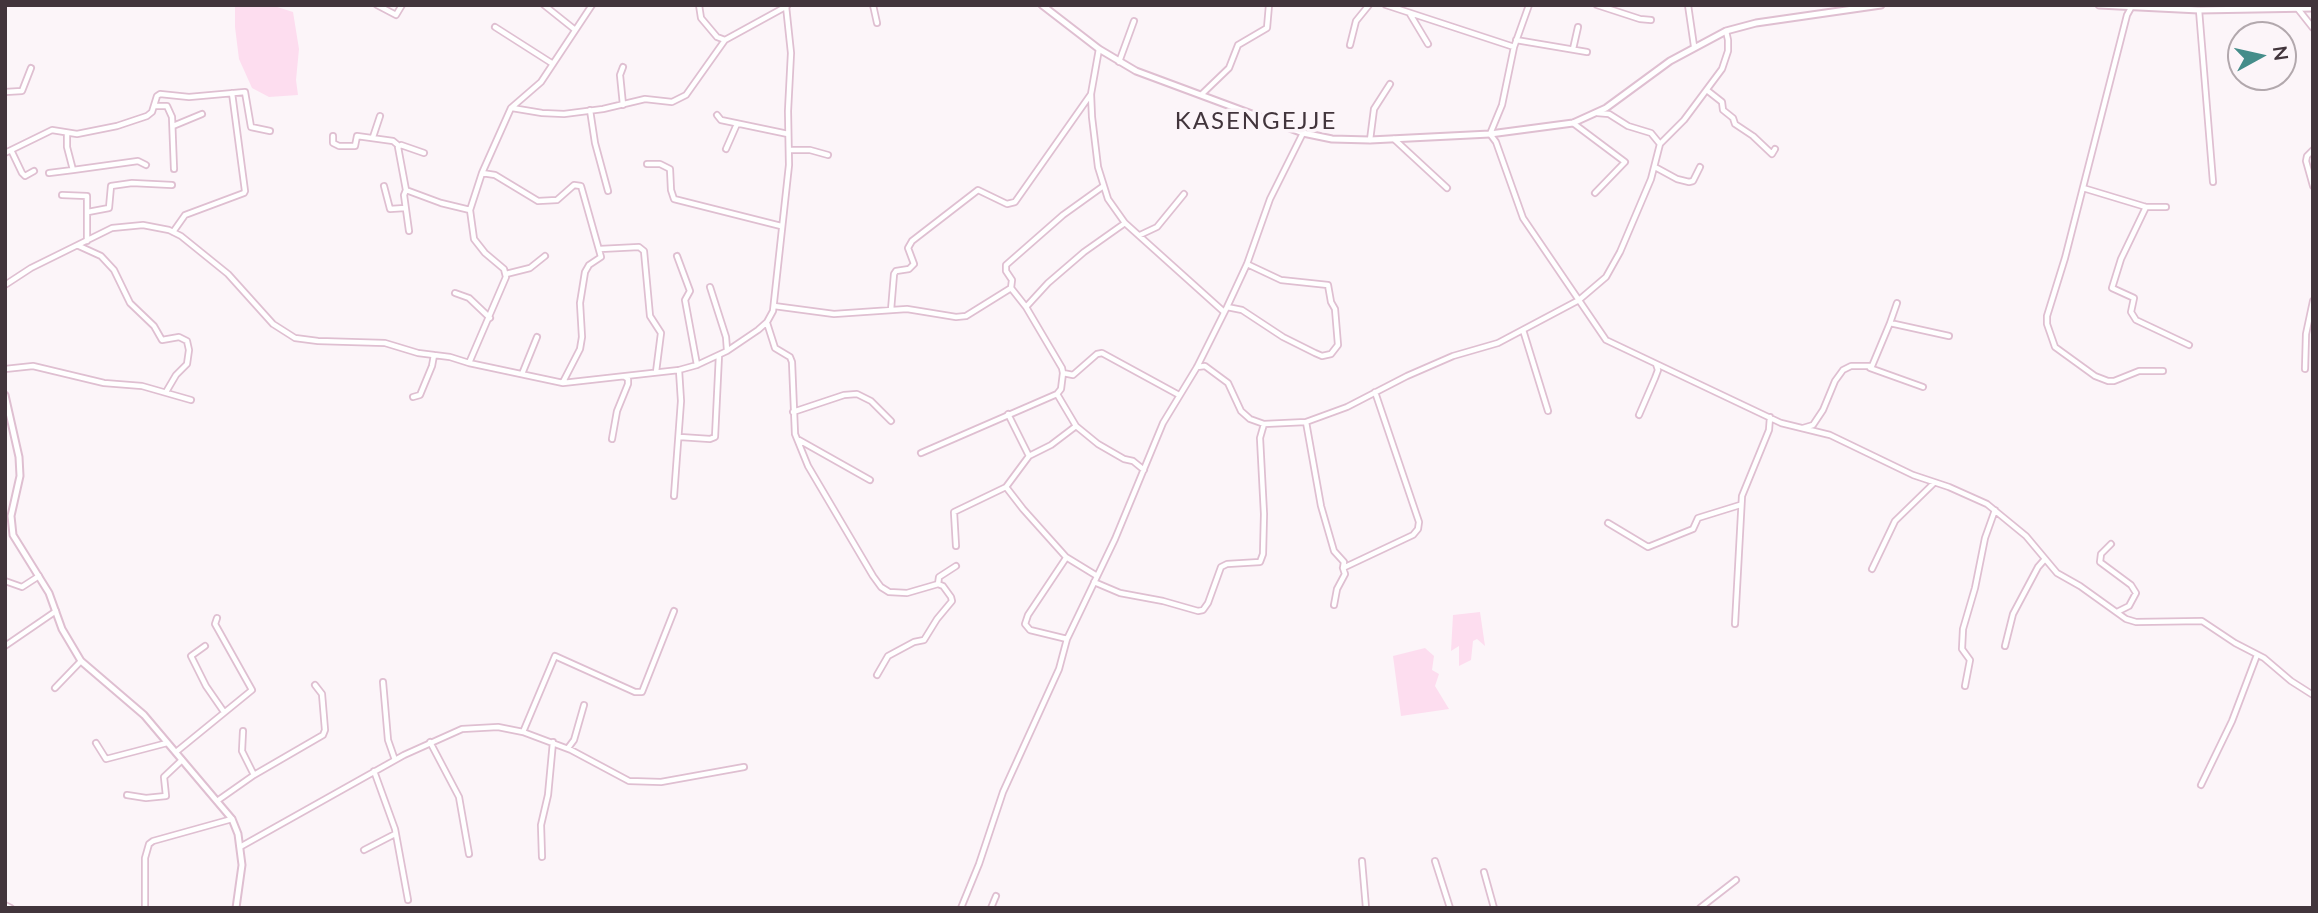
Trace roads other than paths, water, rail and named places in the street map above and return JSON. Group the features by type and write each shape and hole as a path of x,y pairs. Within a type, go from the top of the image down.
{"street":[{"path":"377,5 396,15 402,5"},
{"path":"544,5 574,29"},
{"path":"506,274 476,242 470,210 482,173 511,108 541,82 592,5"},
{"path":"699,5 701,18 716,36 725,40"},
{"path":"873,5 877,23"},
{"path":"1042,5 1099,49 1119,62 1154,78 1303,133 1332,139 1370,140 1490,134 1573,123 1597,113 1694,46 1726,31 1843,7 1881,5"},
{"path":"1350,45 1356,21 1368,5"},
{"path":"1386,5 1400,7 1410,14 1514,47"},
{"path":"1490,134 1502,105 1514,47 1529,5"},
{"path":"1597,5 1651,20"},
{"path":"1688,5 1694,46"},
{"path":"2099,5 2199,10 2313,8"},
{"path":"5,285 32,268 112,228 143,225 173,232 228,274 273,324 295,338 377,342 563,383 679,370 697,365 727,351 767,322 774,306 789,150 791,69 787,6 725,40 696,82 682,98 672,102 645,99 590,110 549,114 511,108"},
{"path":"1202,94 1230,66 1238,45 1266,27 1268,6"},
{"path":"2132,7 2127,15 2065,258 2047,316 2055,347 2095,376 2114,381 2139,371 2164,371"},
{"path":"2298,9 2313,29"},
{"path":"2199,10 2213,182"},
{"path":"1410,14 1428,44"},
{"path":"1119,62 1134,21"},
{"path":"495,27 553,64"},
{"path":"1573,49 1578,27"},
{"path":"1197,367 1205,366 1228,383 1241,411 1250,419 1264,424 1306,422 1347,407 1406,376 1453,356 1498,343 1579,300 1606,277 1620,253 1655,167 1660,144 1707,91 1727,57 1726,31"},
{"path":"1516,40 1587,52"},
{"path":"1099,49 1091,94 1094,144 1102,187 1112,208 1125,223 1226,309 1242,310 1283,337 1315,353 1322,356 1331,354 1338,345 1335,309 1328,285 1281,280 1247,264"},
{"path":"623,66 620,73 623,104"},
{"path":"5,92 21,92 31,68"},
{"path":"1370,140 1374,109 1390,84"},
{"path":"1707,91 1722,102 1723,110 1733,118 1735,124 1772,153 1775,149"},
{"path":"173,232 185,215 245,191 232,93"},
{"path":"34,171 24,176 8,151 47,132 55,130 77,134 123,125 147,116 160,94 189,97 246,93 251,127 270,131"},
{"path":"891,310 894,274 896,271 909,269 914,264 908,248 912,242 978,190 1007,204 1015,202 1091,94"},
{"path":"155,106 167,106 173,125 174,169"},
{"path":"590,110 595,143 608,191"},
{"path":"1597,113 1609,114 1628,126 1651,133 1660,144"},
{"path":"173,125 202,114"},
{"path":"717,115 719,120 788,134"},
{"path":"373,137 380,116"},
{"path":"1573,123 1625,162 1595,193"},
{"path":"726,149 737,124"},
{"path":"67,133 67,147 73,170"},
{"path":"961,908 1003,792 1059,669 1067,639 1163,423 1197,367 1247,264 1270,199 1303,133"},
{"path":"1490,134 1496,142 1523,218 1606,340 1770,417 1802,429 1830,435 1913,475 1949,486 1996,510 2020,530 2057,573 2131,622 2203,621 2313,695"},
{"path":"333,136 334,144 346,147 355,146 356,136 373,137 393,141 399,146 424,153"},
{"path":"1394,139 1447,188"},
{"path":"399,146 409,231"},
{"path":"789,150 810,150 828,155"},
{"path":"2313,150 2306,158 2313,186"},
{"path":"50,173 138,161 146,165"},
{"path":"647,164 660,164 670,169 674,199 781,226"},
{"path":"1655,167 1687,182 1693,181 1700,167"},
{"path":"482,173 495,175 527,197 543,202 557,200 574,185 579,185 583,193 600,258 589,265 585,272 580,303 580,349 563,383"},
{"path":"88,212 109,208 111,186 132,183 173,185"},
{"path":"384,186 390,209 405,208"},
{"path":"921,453 1056,394 1061,389 1063,373 1026,307 1011,288 1012,280 1006,271 1006,265 1063,215 1102,187"},
{"path":"2083,188 2146,207 2166,207"},
{"path":"406,190 470,210"},
{"path":"1139,235 1157,227 1184,194"},
{"path":"62,195 87,196 87,241"},
{"path":"2146,207 2121,259 2112,288 2134,298 2131,314 2136,320 2189,345"},
{"path":"1026,307 1068,266 1100,239 1125,223"},
{"path":"78,245 101,256 114,270 131,303 154,326 162,340 179,337 187,341 187,364 176,375 166,393"},
{"path":"599,250 639,247 644,251 650,316 660,333 656,372"},
{"path":"506,274 530,268 545,256"},
{"path":"677,256 690,291 685,300 697,365"},
{"path":"469,363 490,318 506,274"},
{"path":"710,287 726,337 727,351"},
{"path":"774,306 834,314 912,309 961,317 1011,288"},
{"path":"455,293 469,298 490,318"},
{"path":"2305,369 2306,334 2313,301"},
{"path":"1870,368 1897,303"},
{"path":"767,322 774,346 790,357 792,362 793,412 798,440 808,466 881,587 889,592 901,593 938,584 943,586 951,601 924,640 914,642 888,656 877,675"},
{"path":"1890,323 1949,336"},
{"path":"1523,330 1548,411"},
{"path":"522,374 537,337"},
{"path":"1063,373 1073,375 1102,353 1180,395"},
{"path":"413,397 420,395 434,355"},
{"path":"679,437 715,437 719,355"},
{"path":"1639,415 1656,378 1656,363"},
{"path":"5,369 33,366 104,383 142,386 191,400"},
{"path":"1802,429 1813,425 1823,410 1835,381 1843,370 1851,366 1870,368 1923,387"},
{"path":"674,496 679,437 679,370"},
{"path":"612,439 617,411 628,387 628,379 624,376"},
{"path":"1343,568 1413,534 1418,529 1419,522 1375,392"},
{"path":"793,412 844,395 857,394 871,401 891,421"},
{"path":"1056,394 1076,426 1098,443 1124,459 1133,461 1144,470"},
{"path":"5,395 19,457 20,476 11,516 13,535 39,575 62,629 80,661 144,715 232,819 238,834 242,865 236,908"},
{"path":"1008,414 1029,456"},
{"path":"1734,624 1739,572 1740,505 1769,430 1770,417"},
{"path":"1306,422 1321,506 1334,551 1344,562 1345,574 1336,589 1334,605"},
{"path":"1094,582 1120,593 1198,611 1203,610 1208,603 1221,568 1227,564 1260,562 1263,554 1264,514 1260,438 1264,424"},
{"path":"956,546 954,512 1006,487 1029,456 1051,445 1076,426"},
{"path":"798,440 870,480"},
{"path":"1872,569 1895,521 1935,482"},
{"path":"1006,487 1066,557 1097,576"},
{"path":"1608,523 1648,547 1693,529 1698,518 1740,505"},
{"path":"1965,686 1970,660 1962,649 1964,629 1985,538 1996,510"},
{"path":"2111,544 2101,554 2101,562 2131,585 2136,593 2129,606 2116,612"},
{"path":"1066,557 1028,615 1025,624 1030,631 1067,639"},
{"path":"2005,646 2013,614 2045,559"},
{"path":"938,584 939,576 956,566"},
{"path":"5,582 22,587 39,575"},
{"path":"5,646 56,611"},
{"path":"523,732 555,656 635,692 642,692 674,611"},
{"path":"177,752 253,689 215,624 217,618"},
{"path":"205,646 191,656 206,686 224,712"},
{"path":"2201,785 2232,721 2257,655"},
{"path":"55,688 80,661"},
{"path":"383,682 388,740 395,760"},
{"path":"217,801 254,775 323,735 326,730 322,694 315,685"},
{"path":"568,748 574,740 584,705"},
{"path":"240,847 430,742 455,731 475,727 498,727 553,742 629,781 661,782 744,767"},
{"path":"243,731 242,751 254,775"},
{"path":"430,742 458,797 469,854"},
{"path":"542,857 541,825 548,795 553,742"},
{"path":"96,743 106,759 168,743"},
{"path":"127,794 146,798 166,796 164,777 182,760"},
{"path":"374,771 387,801 408,900"},
{"path":"145,908 145,858 149,844 232,819"},
{"path":"364,850 395,834"},
{"path":"1435,860 1450,908"},
{"path":"1362,862 1366,908"},
{"path":"1484,872 1494,908"},
{"path":"1700,908 1736,880"},
{"path":"991,908 996,897"},
{"path":"5,905 11,908"}],"district":[{"name":"KASENGEJJE","path":"1256,121"}]}
